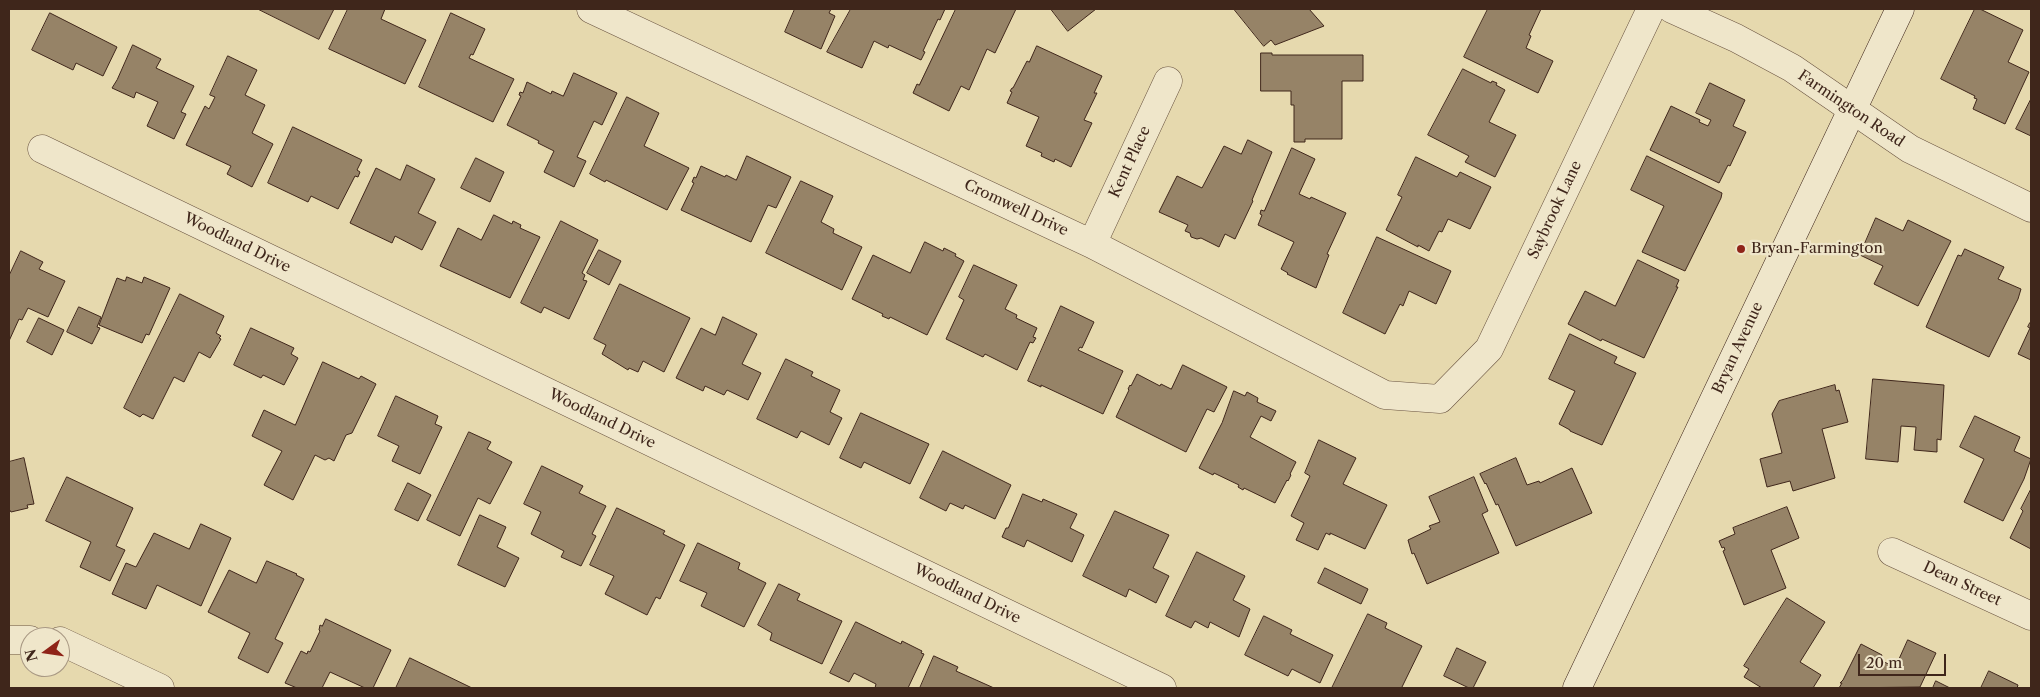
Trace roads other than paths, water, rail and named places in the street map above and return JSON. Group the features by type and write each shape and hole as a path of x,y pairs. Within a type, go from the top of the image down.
{"street":[{"name":"Cromwell Drive","path":"591,9 1092,244 1385,395 1440,399"},
{"name":"Saybrook Lane","path":"1440,399 1489,349 1651,9"},
{"name":"Farmington Road","path":"1672,9 1736,38 1792,68 1910,149 2031,208"},
{"name":"Bryan Avenue","path":"1577,688 1900,9"},
{"name":"Kent Place","path":"1092,244 1168,80"},
{"name":"Woodland Drive","path":"42,149 1162,688"},
{"name":"Dean Street","path":"1892,552 2031,616"},
{"path":"70,646 160,688"}],"place":[{"name":"Bryan-Farmington","path":"1741,249"}]}
